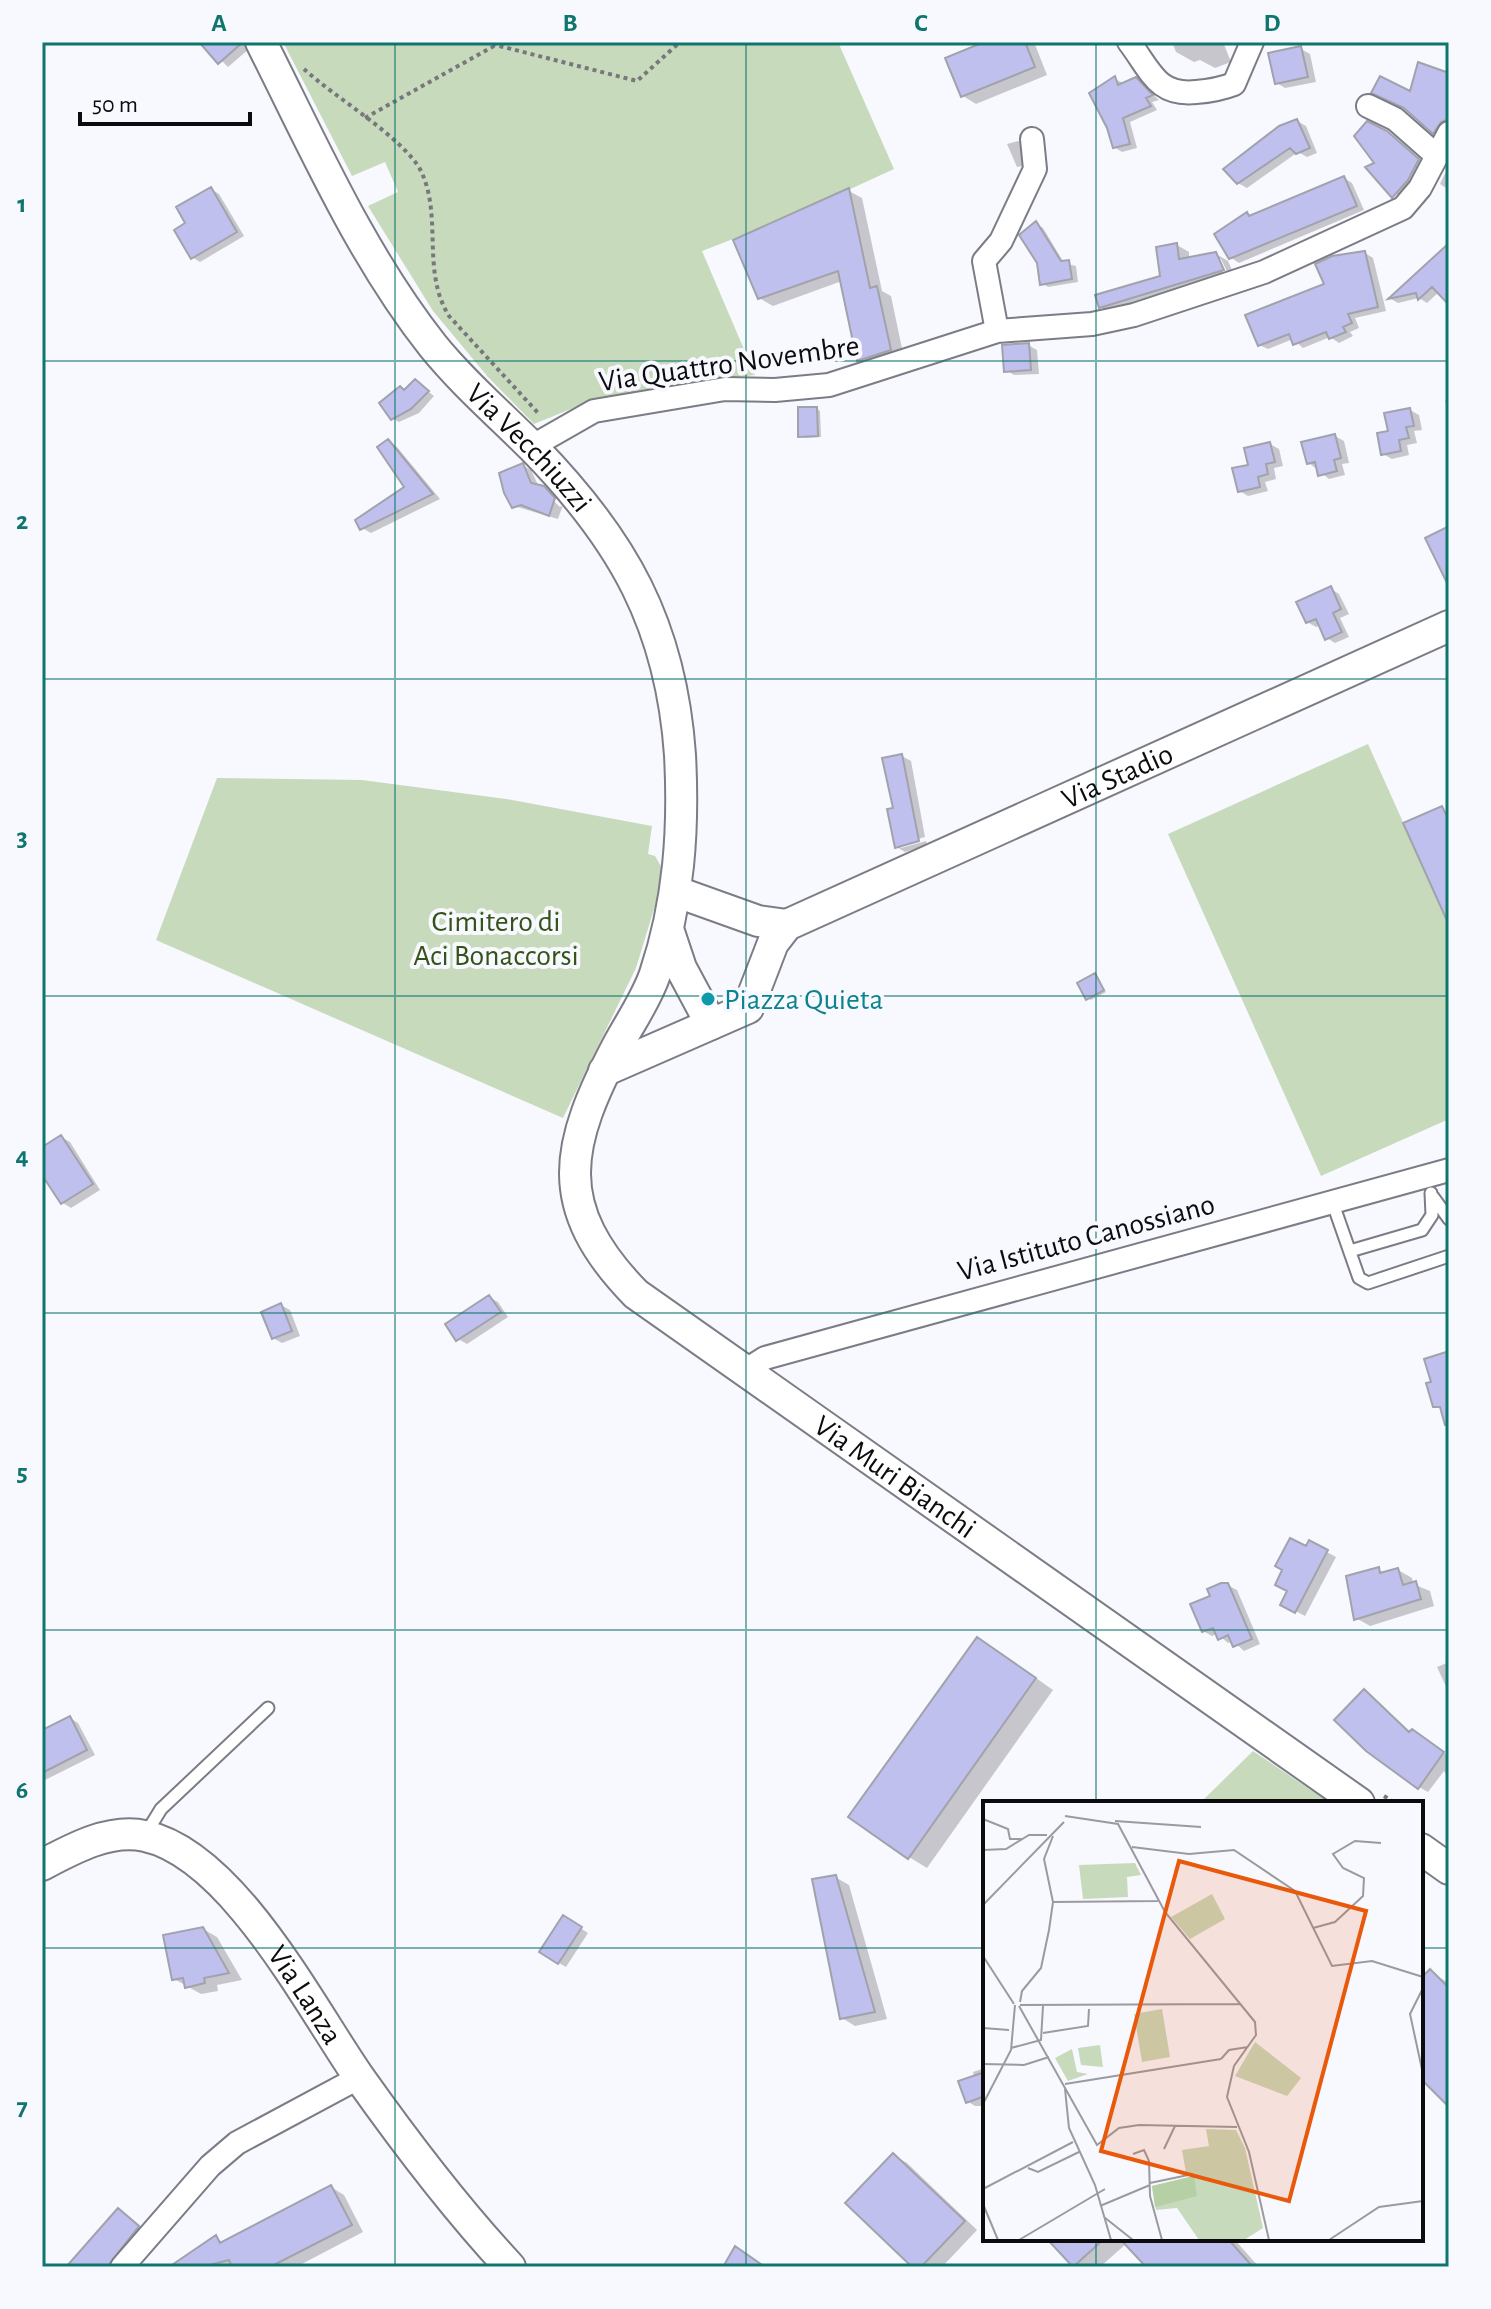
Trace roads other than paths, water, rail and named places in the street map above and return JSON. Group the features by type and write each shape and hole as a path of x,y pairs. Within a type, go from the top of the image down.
{"main road":[{"name":"Via Vecchiuzzi","path":"261,42 390,284 433,345 468,385 544,440 611,538 639,587 662,650 674,702 680,756 677,892 668,929"},
{"name":"Via Stadio","path":"787,925 1449,626"},
{"path":"677,892 758,921 787,925"},
{"path":"604,1071 748,1008 773,943 787,925"},
{"path":"668,929 681,968 711,1024"},
{"name":"Via Muri Bianchi","path":"668,929 654,977 604,1071 580,1134 574,1174 576,1201 583,1224 611,1268 636,1294 743,1372 1356,1801"},
{"name":"Via Lanza","path":"42,1865 78,1846 118,1835 145,1836 169,1845 200,1866 262,1927 360,2077 485,2240 510,2267"},
{"path":"1423,1850 1449,1869"}],"street":[{"path":"1129,42 1164,88 1175,94 1220,90 1234,84 1252,42"},
{"path":"1368,106 1395,119 1437,156"},
{"name":"Via Quattro Novembre","path":"544,440 594,411 680,394 829,385 997,331 1092,324 1134,315 1226,284 1278,266 1403,208 1420,188 1449,133"},
{"path":"997,331 984,261 1001,241 1035,169 1032,139"},
{"name":"Via Istituto Canossiano","path":"743,1372 765,1358 1332,1201 1429,1184 1449,1170"},
{"path":"122,2267 210,2166 237,2143 360,2077"}],"lane":[{"path":"1429,1184 1449,1219"},
{"path":"1350,1251 1422,1230 1432,1215 1429,1184"},
{"path":"1332,1201 1359,1278 1368,1283 1449,1256"},
{"path":"145,1836 161,1809 268,1708"}],"place":[{"name":"Piazza Quieta","path":"708,999"}],"park label":[{"name":"Cimitero di Aci Bonaccorsi","path":"496,938"}]}
